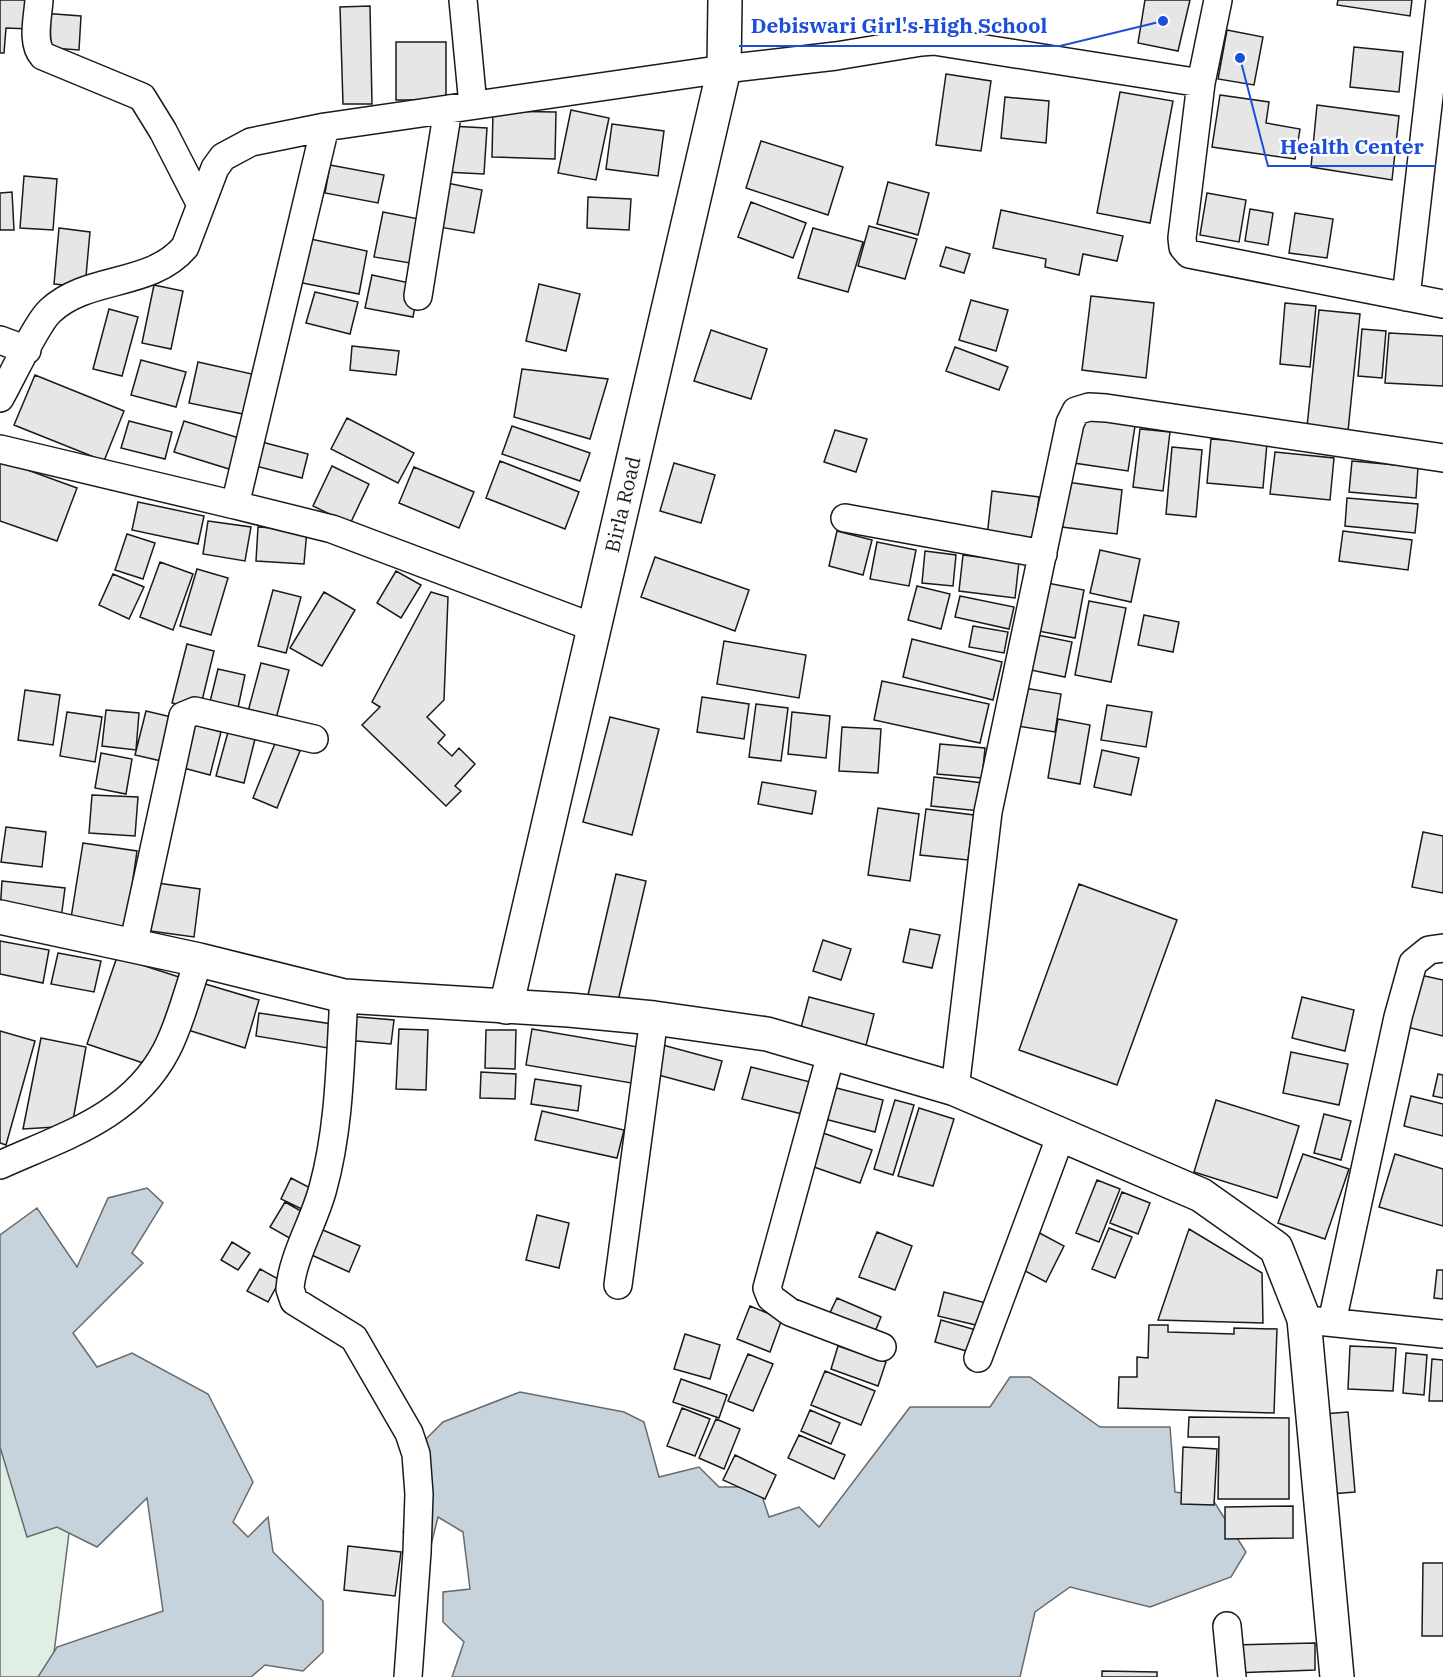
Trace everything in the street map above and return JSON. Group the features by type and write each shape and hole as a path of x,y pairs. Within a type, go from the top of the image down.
{"main road":[{"name":"Birla Road","path":"506,1007 723,69 725,0"},
{"path":"0,917 199,960 344,996 654,1018 767,1034 955,1089 1201,1195 1276,1248 1318,1321 1337,1677"}],"street":[{"path":"39,0 37,40 39,51 44,56 142,97 201,206"},
{"path":"418,296 461,107 463,0"},
{"path":"1218,0 1201,83 1182,238 1183,247 1189,254 1443,304"},
{"path":"1406,297 1440,0"},
{"path":"0,398 48,312 58,304 86,292 157,270 171,261 185,247 214,168 223,157 251,141 325,127 461,107 934,41 1201,83"},
{"path":"235,505 325,127"},
{"path":"0,340 27,350"},
{"path":"955,1089 988,812 1070,423 1080,409 1106,408 1443,458"},
{"path":"0,449 332,529 594,628"},
{"path":"845,518 1043,554"},
{"path":"133,946 183,716 195,711 314,739"},
{"path":"1443,948 1429,950 1413,963 1318,1321 1443,1334"},
{"path":"0,1165 109,1115 132,1095 166,1050 199,960"},
{"path":"344,996 336,1126 330,1159 323,1190 290,1289 294,1301 354,1338 410,1433 416,1454 419,1494 408,1677"},
{"path":"618,1285 654,1018"},
{"path":"831,1054 767,1288 771,1298 790,1312 882,1347"},
{"path":"978,1358 1061,1135"},
{"path":"1227,1626 1232,1677"}],"green space":[{"path":"0,1437 69,1533 51,1677 0,1677"}],"shaded area":[{"path":"147,1188 163,1203 132,1253 143,1263 73,1333 97,1367 132,1353 208,1394 253,1482 233,1522 248,1537 268,1517 273,1552 323,1601 323,1652 303,1671 265,1665 251,1677 38,1677 57,1647 163,1611 147,1498 97,1547 57,1527 27,1537 0,1447 0,1235 37,1208 77,1267 108,1198"},
{"path":"1010,1377 1030,1377 1100,1427 1170,1427 1175,1492 1211,1497 1246,1552 1231,1577 1150,1607 1070,1587 1035,1612 1020,1677 452,1677 464,1642 443,1622 443,1592 470,1589 463,1532 438,1517 428,1557 403,1532 423,1492 403,1462 443,1422 520,1392 624,1412 644,1422 659,1477 699,1467 719,1487 759,1487 769,1517 799,1507 819,1527 910,1407 990,1407"}],"building":[{"path":"0,0 32,0 30,29 6,28 4,53 0,53"},
{"path":"1145,0 1190,0 1178,51 1138,43"},
{"path":"1338,0 1412,0 1410,16 1337,5"},
{"path":"370,6 372,104 343,104 340,7"},
{"path":"42,13 81,16 79,50 39,47"},
{"path":"1227,30 1263,37 1254,85 1218,79"},
{"path":"396,42 446,42 446,100 396,100"},
{"path":"1354,47 1403,52 1399,92 1350,87"},
{"path":"946,74 991,81 981,151 936,145"},
{"path":"1120,92 1173,101 1150,223 1097,213"},
{"path":"1220,95 1269,102 1266,123 1300,129 1295,159 1212,147"},
{"path":"1005,97 1049,101 1046,143 1001,138"},
{"path":"1317,105 1399,116 1392,180 1311,167"},
{"path":"571,110 609,118 596,180 558,173"},
{"path":"493,111 556,112 555,159 492,157"},
{"path":"612,124 664,131 658,176 606,169"},
{"path":"449,126 487,128 484,174 445,172"},
{"path":"761,141 843,167 828,215 746,188"},
{"path":"330,165 384,175 378,203 325,193"},
{"path":"24,176 57,179 53,230 20,228"},
{"path":"442,182 482,190 474,233 433,226"},
{"path":"888,182 929,193 918,235 877,224"},
{"path":"12,192 14,230 0,230 0,193"},
{"path":"1207,193 1246,200 1239,242 1200,235"},
{"path":"588,197 631,199 629,230 587,228"},
{"path":"751,202 806,223 793,258 738,237"},
{"path":"1250,209 1273,213 1268,245 1245,241"},
{"path":"1001,210 1123,236 1117,261 1083,254 1079,275 1045,267 1046,259 993,248"},
{"path":"383,212 424,220 416,264 374,257"},
{"path":"1295,213 1333,219 1327,258 1289,253"},
{"path":"869,226 917,239 905,279 858,266"},
{"path":"59,228 90,232 85,287 54,284"},
{"path":"813,228 863,242 848,292 798,278"},
{"path":"306,238 367,251 359,294 297,282"},
{"path":"946,247 970,254 964,273 940,266"},
{"path":"372,275 419,285 413,317 365,308"},
{"path":"539,284 580,294 566,351 526,341"},
{"path":"154,285 183,291 171,349 142,343"},
{"path":"315,292 358,302 350,334 306,323"},
{"path":"1091,296 1154,303 1146,378 1082,370"},
{"path":"971,300 1008,310 996,351 959,340"},
{"path":"1285,303 1316,306 1310,367 1280,364"},
{"path":"109,309 138,317 122,376 93,369"},
{"path":"1319,310 1360,314 1348,431 1307,427"},
{"path":"1362,329 1386,331 1382,378 1358,376"},
{"path":"711,330 767,349 751,399 694,381"},
{"path":"1389,333 1443,336 1443,386 1385,383"},
{"path":"352,346 399,351 396,375 350,370"},
{"path":"955,347 1008,367 999,390 946,371"},
{"path":"141,360 186,372 176,407 131,395"},
{"path":"198,362 252,374 243,414 189,403"},
{"path":"522,369 608,379 590,439 514,417"},
{"path":"35,375 124,411 104,461 14,425"},
{"path":"1075,416 1135,426 1128,471 1067,462"},
{"path":"347,418 414,453 398,483 331,449"},
{"path":"129,421 172,432 165,459 121,448"},
{"path":"184,421 239,438 229,469 174,452"},
{"path":"512,426 590,453 580,481 502,454"},
{"path":"1140,429 1170,432 1163,491 1133,487"},
{"path":"835,430 867,439 856,472 824,462"},
{"path":"1211,439 1267,443 1263,488 1207,483"},
{"path":"258,441 308,454 302,478 252,465"},
{"path":"1172,447 1202,450 1196,517 1166,514"},
{"path":"1275,452 1334,458 1330,500 1270,494"},
{"path":"0,460 77,488 57,541 0,521"},
{"path":"500,461 579,492 565,529 486,498"},
{"path":"1352,461 1418,467 1416,498 1349,492"},
{"path":"674,463 715,475 701,523 660,511"},
{"path":"332,466 369,484 350,524 313,506"},
{"path":"414,467 474,492 459,528 399,503"},
{"path":"1060,481 1122,490 1117,534 1054,526"},
{"path":"992,491 1039,497 1033,543 987,537"},
{"path":"1347,498 1418,504 1415,533 1345,526"},
{"path":"138,502 204,516 198,544 132,530"},
{"path":"208,521 251,527 245,561 203,554"},
{"path":"258,527 307,530 304,564 256,561"},
{"path":"837,531 872,540 863,575 829,566"},
{"path":"1343,531 1412,540 1408,570 1339,561"},
{"path":"127,534 155,543 143,579 115,570"},
{"path":"877,542 916,550 909,586 870,579"},
{"path":"1100,550 1140,559 1131,602 1090,593"},
{"path":"925,551 956,555 953,586 922,583"},
{"path":"963,555 1019,562 1015,598 959,591"},
{"path":"655,557 749,590 735,631 641,597"},
{"path":"160,562 193,574 173,630 140,617"},
{"path":"197,569 228,578 211,635 180,626"},
{"path":"396,571 421,585 401,618 377,603"},
{"path":"113,574 144,587 129,619 99,605"},
{"path":"1042,582 1084,590 1075,638 1033,630"},
{"path":"917,586 950,594 941,629 908,620"},
{"path":"273,590 301,597 286,653 258,646"},
{"path":"324,592 355,610 322,666 290,648"},
{"path":"431,592 448,597 444,700 427,717 445,735 438,743 452,756 459,748 475,764 455,786 461,791 446,806 362,725 380,707 372,702"},
{"path":"960,596 1014,607 1009,629 955,617"},
{"path":"1089,601 1126,608 1111,682 1075,675"},
{"path":"1144,615 1179,622 1173,652 1138,645"},
{"path":"973,626 1008,632 1004,653 969,647"},
{"path":"1028,633 1072,642 1065,677 1021,668"},
{"path":"912,639 1002,662 993,700 903,677"},
{"path":"724,641 806,655 799,698 717,684"},
{"path":"187,644 214,651 200,709 172,703"},
{"path":"261,663 289,670 274,726 246,719"},
{"path":"218,669 245,675 236,717 208,710"},
{"path":"882,681 989,704 980,743 874,720"},
{"path":"1018,687 1061,694 1055,732 1012,725"},
{"path":"25,690 60,695 53,745 18,740"},
{"path":"702,697 749,704 744,739 697,732"},
{"path":"756,704 788,708 781,761 749,757"},
{"path":"1107,705 1152,712 1146,747 1101,740"},
{"path":"106,710 139,713 136,750 102,746"},
{"path":"146,711 180,719 170,763 135,755"},
{"path":"67,712 102,717 95,762 60,756"},
{"path":"792,712 830,716 826,758 788,754"},
{"path":"610,717 659,729 632,835 583,822"},
{"path":"1058,719 1090,725 1080,784 1048,778"},
{"path":"187,723 221,732 210,775 176,766"},
{"path":"842,727 881,729 878,773 839,771"},
{"path":"228,732 255,739 244,783 216,776"},
{"path":"276,741 300,751 277,808 253,798"},
{"path":"940,744 985,748 982,778 937,774"},
{"path":"1102,750 1139,758 1131,795 1094,787"},
{"path":"101,753 132,759 126,794 95,788"},
{"path":"934,777 983,783 980,811 931,806"},
{"path":"762,782 816,791 812,814 758,804"},
{"path":"92,795 138,797 135,836 89,833"},
{"path":"878,808 919,814 910,881 868,875"},
{"path":"926,809 974,815 968,860 920,855"},
{"path":"6,827 46,832 42,867 1,862"},
{"path":"1423,832 1443,836 1443,893 1412,887"},
{"path":"83,843 137,851 126,927 71,918"},
{"path":"616,874 646,881 618,1001 588,995"},
{"path":"2,881 65,888 61,919 0,912"},
{"path":"150,882 200,889 194,937 143,930"},
{"path":"1079,884 1177,920 1117,1085 1019,1050"},
{"path":"910,929 940,935 932,968 903,962"},
{"path":"823,940 851,949 841,980 813,971"},
{"path":"0,941 49,950 43,983 0,974"},
{"path":"58,953 101,961 94,992 51,984"},
{"path":"117,957 179,977 149,1065 87,1044"},
{"path":"1420,975 1443,980 1443,1036 1407,1027"},
{"path":"202,983 259,1000 245,1048 188,1030"},
{"path":"809,997 874,1014 863,1057 798,1039"},
{"path":"1302,997 1354,1010 1345,1051 1292,1038"},
{"path":"259,1013 332,1024 328,1048 256,1036"},
{"path":"347,1016 394,1020 391,1044 345,1040"},
{"path":"399,1029 428,1030 426,1090 396,1089"},
{"path":"532,1029 644,1048 637,1084 526,1065"},
{"path":"486,1030 516,1030 515,1069 485,1068"},
{"path":"0,1031 35,1041 6,1145 0,1143"},
{"path":"41,1038 86,1047 72,1126 23,1129"},
{"path":"659,1044 722,1061 714,1090 651,1073"},
{"path":"1291,1052 1348,1064 1339,1105 1283,1093"},
{"path":"751,1067 818,1084 810,1116 742,1099"},
{"path":"481,1072 516,1074 515,1099 480,1098"},
{"path":"1438,1074 1443,1075 1443,1098 1433,1096"},
{"path":"535,1079 581,1086 578,1111 531,1104"},
{"path":"825,1085 883,1100 875,1132 817,1117"},
{"path":"1411,1096 1443,1104 1443,1136 1404,1126"},
{"path":"895,1100 914,1105 893,1175 874,1169"},
{"path":"1216,1100 1299,1126 1277,1198 1194,1172"},
{"path":"919,1108 954,1119 933,1186 898,1176"},
{"path":"542,1111 624,1130 617,1158 535,1140"},
{"path":"1324,1114 1351,1121 1341,1160 1314,1153"},
{"path":"823,1133 872,1150 860,1183 811,1166"},
{"path":"1303,1154 1349,1169 1325,1239 1278,1223"},
{"path":"1395,1154 1443,1169 1443,1226 1379,1207"},
{"path":"291,1178 320,1193 310,1213 281,1199"},
{"path":"1097,1180 1120,1189 1099,1242 1076,1233"},
{"path":"1122,1192 1150,1203 1138,1234 1110,1223"},
{"path":"285,1202 308,1215 293,1240 270,1227"},
{"path":"537,1215 569,1223 559,1268 526,1260"},
{"path":"316,1227 360,1246 349,1272 305,1252"},
{"path":"1109,1228 1132,1237 1115,1278 1092,1269"},
{"path":"1032,1229 1064,1246 1046,1282 1014,1265"},
{"path":"1189,1229 1262,1273 1263,1323 1158,1320"},
{"path":"877,1232 912,1246 895,1290 859,1277"},
{"path":"232,1242 250,1253 238,1270 221,1260"},
{"path":"260,1269 280,1280 268,1302 247,1291"},
{"path":"1437,1270 1443,1270 1443,1299 1434,1298"},
{"path":"944,1292 986,1303 980,1326 938,1316"},
{"path":"837,1298 881,1317 872,1339 827,1319"},
{"path":"750,1306 782,1319 770,1352 737,1339"},
{"path":"941,1320 976,1330 970,1352 935,1342"},
{"path":"1149,1325 1168,1325 1168,1332 1234,1334 1234,1328 1277,1329 1274,1413 1118,1408 1119,1377 1137,1377 1137,1357 1148,1358"},
{"path":"685,1334 720,1345 710,1379 674,1369"},
{"path":"838,1346 886,1362 878,1386 831,1369"},
{"path":"1350,1346 1396,1348 1393,1391 1348,1389"},
{"path":"1406,1353 1427,1355 1424,1395 1403,1393"},
{"path":"748,1354 773,1364 753,1411 728,1401"},
{"path":"1432,1359 1443,1360 1443,1401 1429,1401"},
{"path":"825,1371 875,1391 861,1425 811,1405"},
{"path":"681,1379 727,1395 719,1418 673,1402"},
{"path":"682,1408 710,1419 695,1456 667,1446"},
{"path":"810,1410 840,1423 831,1444 801,1431"},
{"path":"1348,1412 1355,1492 1331,1494 1323,1414"},
{"path":"1189,1417 1289,1418 1289,1499 1218,1499 1219,1437 1188,1437"},
{"path":"716,1419 740,1429 724,1469 699,1458"},
{"path":"799,1435 845,1455 834,1479 788,1458"},
{"path":"1183,1447 1217,1449 1214,1505 1181,1504"},
{"path":"735,1455 776,1475 765,1499 723,1480"},
{"path":"1293,1506 1293,1538 1225,1539 1225,1507"},
{"path":"348,1546 401,1552 395,1596 344,1590"},
{"path":"1423,1563 1443,1563 1443,1636 1422,1636"},
{"path":"1315,1643 1315,1670 1234,1673 1233,1645"},
{"path":"1102,1671 1157,1672 1157,1677 1102,1677"}],"place":[{"name":"Debiswari Girl's High School","path":"1163,21"},
{"name":"Health Center","path":"1240,58"}]}
